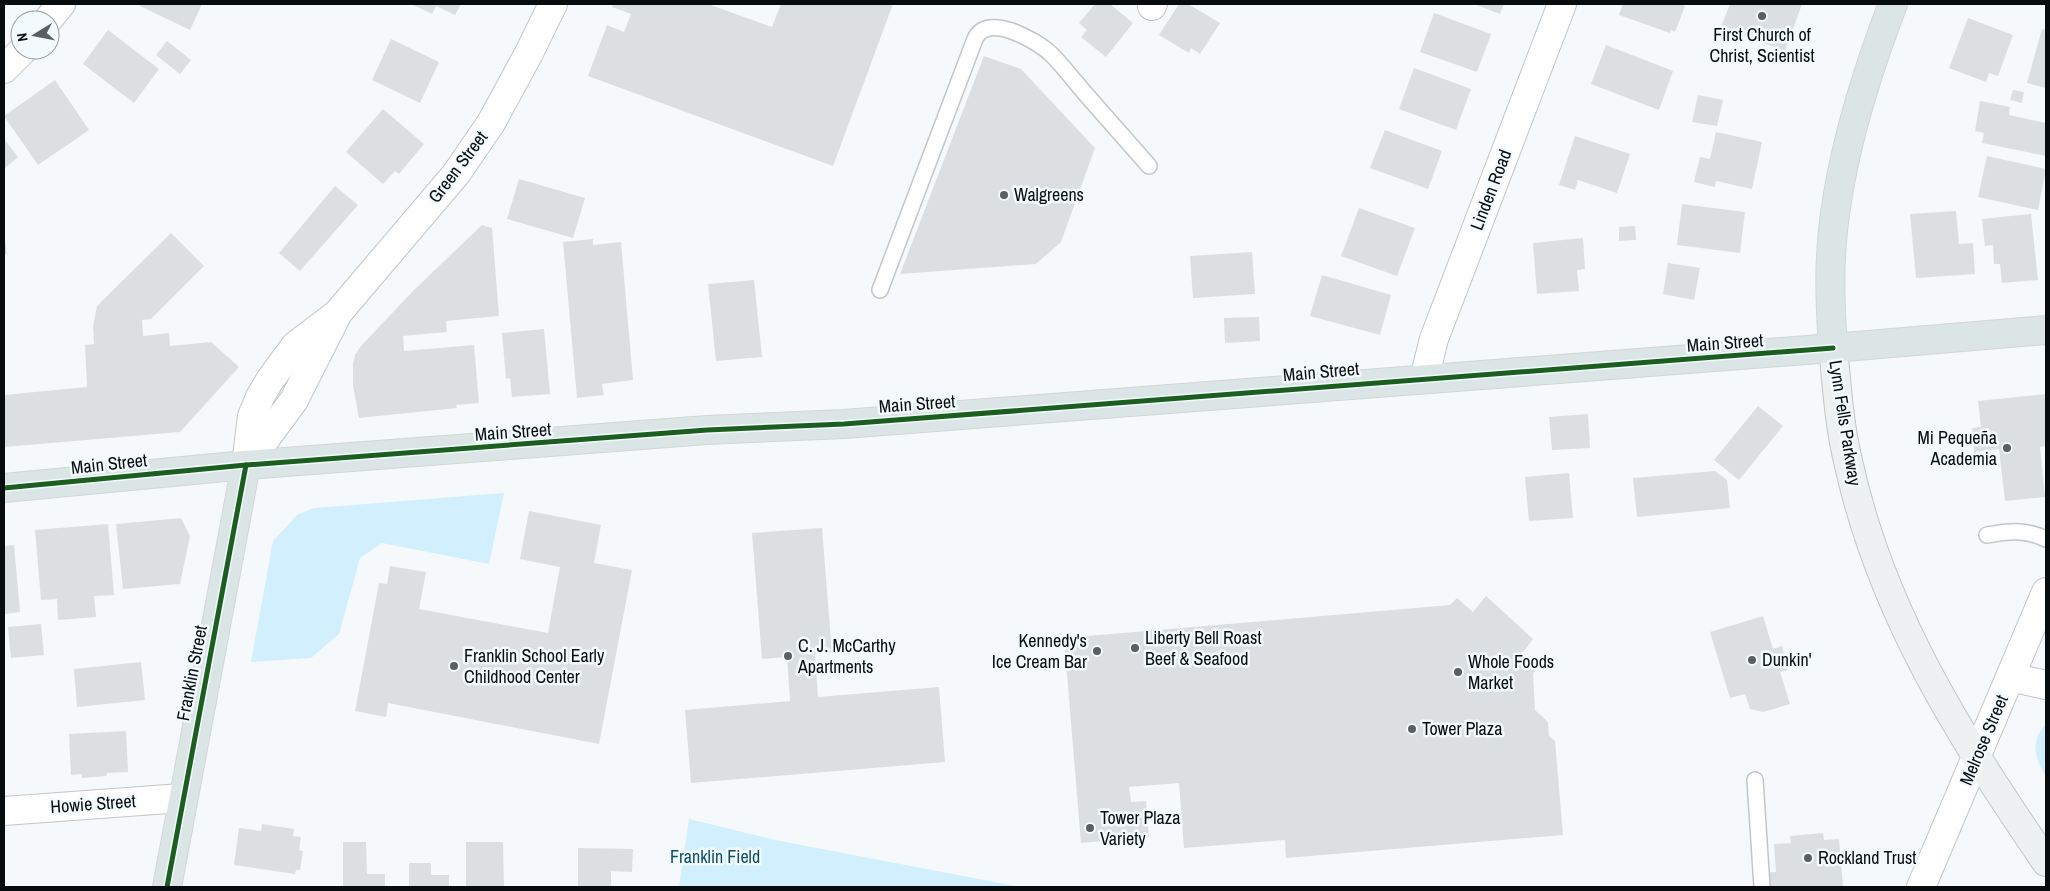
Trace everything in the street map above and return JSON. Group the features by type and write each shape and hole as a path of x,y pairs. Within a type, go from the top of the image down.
{"main road":[{"name":"Lynn Fells Parkway","path":"1893,4 1862,93 1840,186 1831,256 1830,294 1833,348 1842,434 1857,500 1908,635 1938,694 1976,757 2046,862"},
{"name":"Main Street","path":"4,488 246,465 707,430 844,424 2046,330"},
{"name":"Franklin Street","path":"167,887 182,798 246,465"}],"street":[{"name":"Green Street","path":"246,465 294,400 337,314 456,174 491,123 553,4"},
{"name":"Linden Road","path":"1424,378 1434,340 1562,4"},
{"name":"Melrose Street","path":"1921,887 2046,592"},
{"path":"2010,677 2046,685"},
{"name":"Howie Street","path":"4,810 182,798"}],"lane":[{"path":"880,290 975,39 985,29 996,28 1024,36 1050,53 1149,166"},
{"path":"1986,535 2019,530 2046,539"},
{"path":"1756,780 1762,887"}],"green space":[{"path":"504,493 489,564 382,543 360,558 339,634 311,658 251,662 273,541 298,514 315,508"},
{"path":"2046,724 2046,776 2039,763 2036,743 2041,730"},
{"name":"Franklin Field","path":"689,819 775,840 1021,887 679,887"}],"building":[{"path":"141,4 202,4 190,30 140,6"},
{"path":"411,4 461,4 455,15 436,6 432,14"},
{"path":"613,4 708,4 772,27 781,4 893,4 833,166 588,76 607,25 624,32 631,14 612,7"},
{"path":"1095,4 1110,4 1133,23 1106,57 1081,37 1087,30 1079,23"},
{"path":"1179,4 1188,4 1220,23 1200,54 1191,48 1189,53 1159,35"},
{"path":"1474,4 1504,4 1500,14"},
{"path":"1623,4 1680,4 1685,6 1675,32 1671,30 1670,33 1619,15"},
{"name":"First Church of Christ, Scientist","path":"1730,4 1802,4 1785,51 1721,27"},
{"path":"1434,13 1491,34 1477,72 1420,52"},
{"path":"1968,18 2013,35 1998,76 1989,73 1986,82 1949,68"},
{"path":"2042,29 2046,30 2046,88 2027,83"},
{"path":"108,30 159,69 134,103 83,64"},
{"path":"391,39 439,62 420,103 372,80"},
{"path":"167,41 191,60 180,74 156,55"},
{"path":"1606,45 1673,71 1659,110 1591,84"},
{"name":"Walgreens","path":"984,56 1021,69 1095,148 1061,242 1036,264 900,274"},
{"path":"1414,68 1471,89 1456,130 1399,109"},
{"path":"55,80 89,130 38,165 4,116"},
{"path":"2013,90 2024,92 2022,103 2010,100"},
{"path":"1698,95 1723,100 1717,126 1692,122"},
{"path":"1980,101 2010,107 2009,115 2046,123 2046,156 1982,143 1984,133 1975,131"},
{"path":"383,109 424,144 399,174 395,171 383,184 346,152"},
{"path":"1385,130 1442,151 1428,189 1370,168"},
{"path":"1716,132 1762,142 1752,189 1716,181 1715,187 1694,182 1700,157 1710,159"},
{"path":"1575,136 1630,154 1617,193 1578,180 1575,190 1559,185"},
{"path":"4,139 18,157 4,169"},
{"path":"1987,156 2046,169 2038,210 1978,197"},
{"path":"519,179 585,198 573,238 507,219"},
{"path":"335,186 358,205 300,271 279,253"},
{"path":"1682,204 1745,212 1740,253 1677,245"},
{"path":"1359,208 1415,228 1397,276 1341,256"},
{"path":"1956,211 1959,244 1973,243 1975,274 1916,278 1910,214"},
{"path":"2031,214 2038,280 2002,283 2000,264 1994,264 1993,245 1985,246 1982,219"},
{"path":"482,225 492,228 499,316 446,321 447,332 403,336 404,351 474,345 479,403 456,405 457,408 359,418 353,386 355,355 361,346 413,291"},
{"path":"1635,226 1636,240 1619,241 1619,227"},
{"path":"171,233 204,266 151,319 142,320 143,336 169,333 170,346 211,342 239,367 180,432 4,447 4,395 87,387 85,345 94,344 93,326 97,306"},
{"path":"4,234 7,254 4,255"},
{"path":"1583,238 1585,269 1577,270 1579,291 1537,294 1533,243"},
{"path":"593,239 593,245 621,242 633,380 602,384 604,395 577,398 563,242"},
{"path":"1252,252 1255,294 1193,298 1190,256"},
{"path":"1668,263 1700,268 1694,300 1663,294"},
{"path":"1322,275 1391,295 1380,335 1310,316"},
{"path":"754,280 762,357 716,361 708,284"},
{"path":"1259,317 1260,341 1225,343 1224,318"},
{"path":"544,329 550,394 512,397 510,378 506,379 502,333"},
{"name":"Mi Pequeña Academia","path":"2046,394 2046,446 2040,447 2045,497 2005,501 1999,449 1974,452 1972,428 1981,427 1978,401"},
{"path":"1758,406 1783,426 1739,480 1714,460"},
{"path":"1588,414 1590,448 1552,450 1549,417"},
{"path":"1715,471 1727,480 1730,508 1637,517 1633,478"},
{"path":"1569,473 1573,518 1529,521 1525,477"},
{"path":"529,511 601,525 594,563 632,570 599,744 388,703 386,717 355,711 379,583 387,584 390,566 426,572 419,609 548,633 560,567 520,559"},
{"path":"181,518 190,536 180,584 123,589 116,524"},
{"path":"108,524 114,595 94,596 96,617 58,620 57,599 41,600 35,530"},
{"name":"C. J. McCarthy Apartments","path":"822,528 832,653 815,654 818,697 939,687 945,762 691,783 685,710 790,701 787,657 762,659 752,533"},
{"path":"14,545 20,612 4,614 4,546"},
{"name":"Tower Plaza","path":"1486,596 1533,639 1521,655 1537,667 1533,674 1535,710 1548,722 1549,736 1555,741 1563,835 1286,858 1285,840 1184,848 1179,783 1129,787 1131,802 1146,801 1149,837 1081,843 1064,638 1450,605 1457,598 1473,612"},
{"name":"Dunkin'","path":"1763,616 1773,649 1782,646 1788,670 1780,672 1790,704 1763,712 1750,709 1745,694 1730,698 1710,632"},
{"path":"41,624 44,655 11,658 8,627"},
{"path":"141,662 145,700 77,707 74,669"},
{"path":"126,731 128,772 106,773 107,776 82,778 82,774 71,775 69,734"},
{"path":"262,824 294,829 293,836 301,837 299,850 303,851 300,870 296,870 295,874 234,865 239,828 261,831"},
{"name":"Rockland Trust","path":"1823,833 1824,840 1839,839 1843,887 1757,887 1756,873 1776,872 1774,844 1791,843 1790,836"},
{"path":"343,842 366,842 367,874 385,874 385,887 343,887"},
{"path":"466,842 503,842 504,887 466,887"},
{"path":"578,848 633,849 632,872 611,871 611,887 578,887"},
{"path":"409,863 431,863 431,875 449,875 449,887 409,887"}],"cycle path":[{"path":"4,488 246,465 707,430 844,424 1833,348"},
{"path":"167,887 246,465"}],"place":[{"name":"First Church of Christ, Scientist","path":"1762,16"},
{"name":"Walgreens","path":"1004,195"},
{"name":"Mi Pequeña Academia","path":"2007,448"},
{"name":"Liberty Bell Roast Beef & Seafood","path":"1135,648"},
{"name":"Kennedy's Ice Cream Bar","path":"1097,651"},
{"name":"C. J. McCarthy Apartments","path":"788,656"},
{"name":"Dunkin'","path":"1752,660"},
{"name":"Franklin School Early Childhood Center","path":"454,666"},
{"name":"Whole Foods Market","path":"1458,672"},
{"name":"Tower Plaza","path":"1412,729"},
{"name":"Tower Plaza Variety","path":"1090,828"},
{"name":"Rockland Trust","path":"1808,858"}]}
